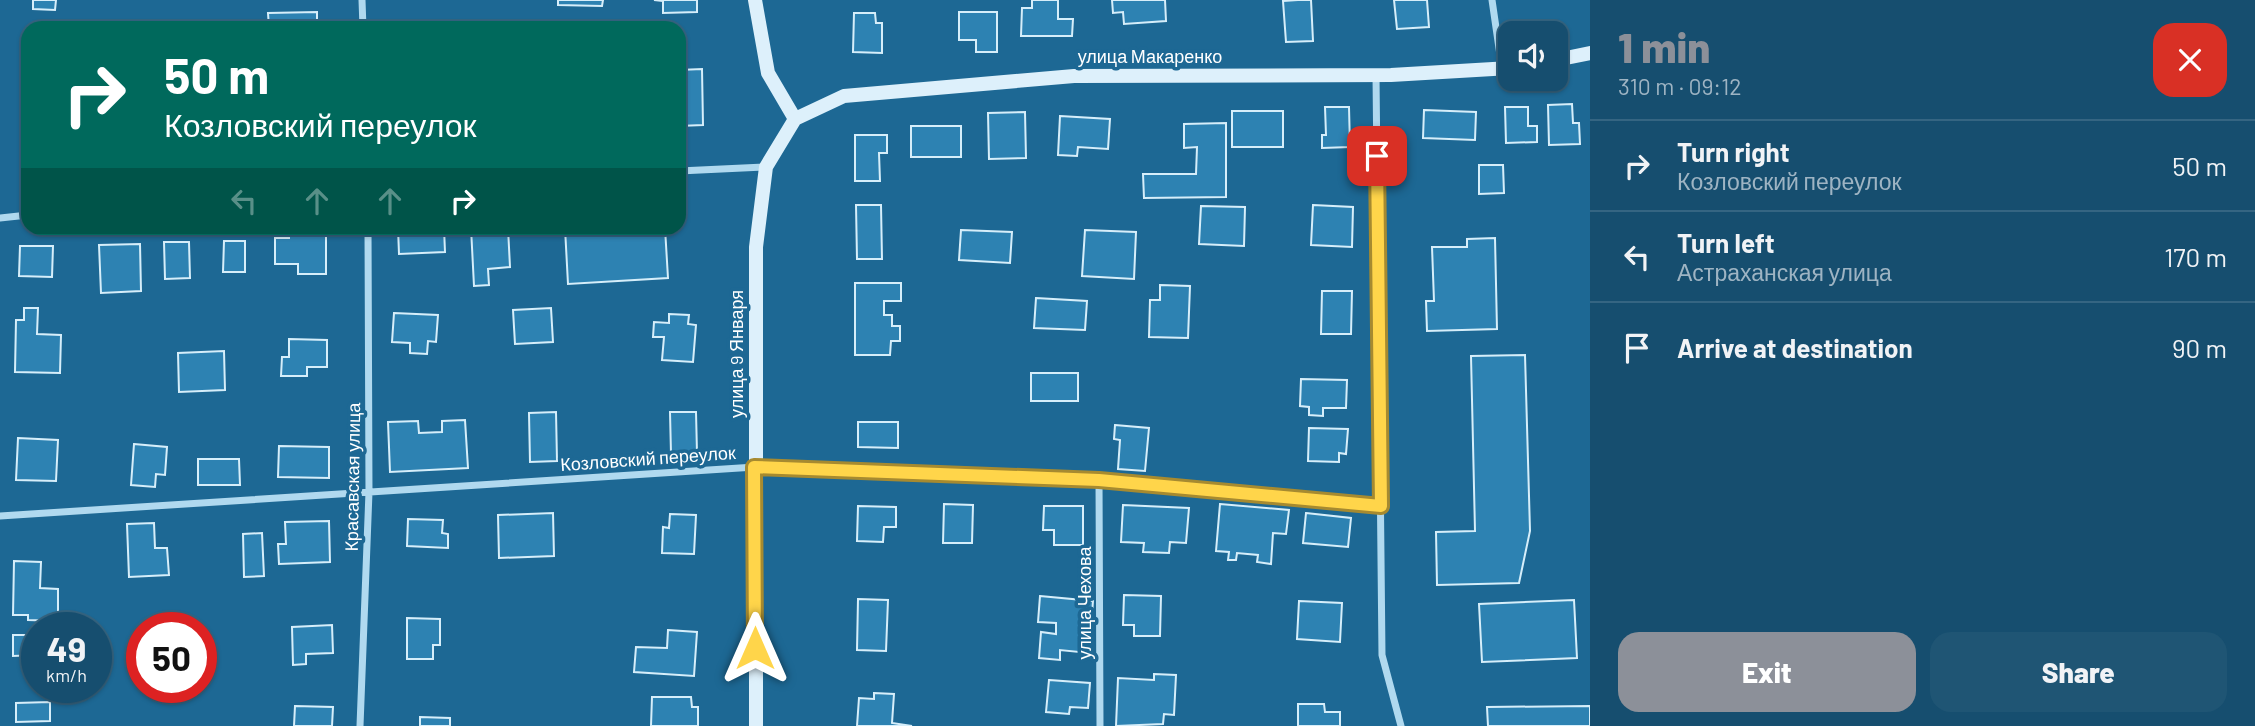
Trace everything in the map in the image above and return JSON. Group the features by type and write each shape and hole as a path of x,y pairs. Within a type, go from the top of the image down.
{"main road":[{"path":"755,0 768,73 795,119"},
{"path":"1568,58 1590,53"},
{"name":"улица Макаренко","path":"795,119 844,96 1074,76 1376,75 1498,69"},
{"name":"улица 9 Января","path":"756,726 756,247 766,167 795,119"}],"street":[{"path":"362,0 363,21"},
{"path":"1492,0 1498,30"},
{"path":"1376,75 1382,655 1401,726"},
{"path":"686,171 766,167"},
{"path":"0,218 21,216"},
{"name":"Красавская улица","path":"360,726 369,492 368,235"},
{"name":"Козловский переулок","path":"0,516 754,467 1099,480 1381,506"},
{"name":"улица Чехова","path":"1099,480 1100,726"}],"building":[{"path":"33,0 56,0 55,10 33,9"},
{"path":"558,0 603,0 602,6 558,5"},
{"path":"654,0 697,0 697,12 663,13 663,1"},
{"path":"1032,0 1058,0 1058,19 1073,19 1072,36 1021,36 1022,8 1032,8"},
{"path":"1112,0 1165,0 1166,21 1124,24 1123,12 1113,13"},
{"path":"1311,0 1313,41 1286,42 1283,1"},
{"path":"1394,0 1427,0 1429,27 1397,29"},
{"path":"317,12 317,21 269,21 268,13"},
{"path":"959,12 997,12 997,52 976,52 976,40 959,40"},
{"path":"854,13 875,13 876,23 882,23 882,53 853,52"},
{"path":"702,69 703,125 686,126 686,70"},
{"path":"1572,104 1573,123 1579,123 1580,144 1549,145 1548,105"},
{"path":"1325,107 1349,107 1350,147 1322,148 1322,135 1326,135"},
{"path":"1505,107 1528,107 1528,126 1537,126 1537,142 1506,143"},
{"path":"1424,110 1476,112 1475,140 1423,138"},
{"path":"1232,111 1283,111 1283,147 1232,147"},
{"path":"1025,112 1026,158 989,159 988,113"},
{"path":"1060,116 1110,119 1108,149 1078,147 1077,156 1058,155"},
{"path":"1226,123 1226,197 1144,198 1143,174 1196,174 1197,147 1184,148 1184,124"},
{"path":"911,126 961,126 961,157 911,157"},
{"path":"855,135 887,135 887,153 879,153 880,181 855,181"},
{"path":"1479,165 1503,165 1504,193 1479,194"},
{"path":"856,205 881,205 882,259 857,259"},
{"path":"1313,205 1353,207 1352,247 1311,245"},
{"path":"1201,206 1245,207 1244,246 1199,244"},
{"path":"961,230 1012,232 1010,263 959,260"},
{"path":"1085,230 1136,232 1134,279 1082,276"},
{"path":"289,235 326,235 326,274 298,274 298,264 275,264 275,238 289,238"},
{"path":"398,235 444,235 445,252 399,254"},
{"path":"471,235 508,235 510,267 488,269 489,285 474,286"},
{"path":"565,235 665,235 668,278 568,284"},
{"path":"1495,238 1497,329 1427,331 1426,301 1434,301 1432,247 1467,247 1467,239"},
{"path":"224,241 245,241 245,272 223,272"},
{"path":"164,242 189,242 190,278 165,279"},
{"path":"140,244 141,291 101,293 99,245"},
{"path":"20,246 53,246 52,277 19,276"},
{"path":"855,283 901,283 901,301 884,301 884,315 892,315 892,326 900,326 900,341 891,341 890,355 855,355"},
{"path":"1160,285 1190,286 1188,338 1149,337 1150,300 1160,300"},
{"path":"1322,291 1352,291 1351,334 1321,334"},
{"path":"1036,298 1087,301 1085,330 1034,328"},
{"path":"24,308 38,308 37,334 61,335 60,373 15,372 16,320 24,320"},
{"path":"551,308 553,342 515,344 513,310"},
{"path":"394,313 438,315 436,342 428,341 427,354 410,353 410,343 392,342"},
{"path":"669,314 689,315 688,324 696,325 693,362 662,360 664,337 653,337 654,322 669,323"},
{"path":"289,339 327,340 327,367 307,367 307,376 281,376 282,357 289,357"},
{"path":"224,351 225,390 179,392 178,353"},
{"path":"1525,355 1530,531 1519,583 1437,585 1436,532 1475,531 1471,356"},
{"path":"1031,373 1078,373 1078,401 1031,401"},
{"path":"1301,379 1347,380 1346,408 1323,408 1323,416 1309,415 1309,407 1300,406"},
{"path":"556,412 557,461 530,462 529,413"},
{"path":"670,412 696,412 697,453 671,454"},
{"path":"465,420 468,468 390,472 388,422 418,421 419,433 442,432 442,421"},
{"path":"858,422 898,422 898,448 858,447"},
{"path":"1115,425 1149,428 1145,471 1118,469 1120,440 1114,439"},
{"path":"1309,428 1348,429 1346,454 1339,453 1339,462 1308,461"},
{"path":"18,438 58,440 56,481 16,480"},
{"path":"134,444 167,447 165,475 156,474 155,487 131,485"},
{"path":"279,446 329,447 329,478 278,477"},
{"path":"198,459 239,459 240,485 198,485"},
{"path":"944,504 973,505 972,543 943,543"},
{"path":"1220,504 1289,510 1286,534 1273,533 1271,564 1257,562 1258,555 1237,553 1236,560 1228,560 1229,552 1216,551"},
{"path":"1123,505 1189,508 1186,543 1170,542 1169,553 1143,552 1144,543 1121,542"},
{"path":"858,506 896,507 896,527 884,527 883,542 857,541"},
{"path":"1044,506 1083,506 1083,545 1054,545 1054,530 1043,530"},
{"path":"553,513 554,556 499,558 498,515"},
{"path":"1306,513 1351,518 1348,547 1303,543"},
{"path":"670,514 696,515 694,554 662,553 663,527 669,528"},
{"path":"408,519 443,520 442,533 448,534 448,548 407,546"},
{"path":"329,521 330,562 279,564 278,544 286,544 285,522"},
{"path":"154,523 155,548 167,548 169,575 129,577 127,524"},
{"path":"262,533 264,576 244,577 243,534"},
{"path":"14,561 41,562 40,588 58,589 58,612 21,612 21,615 13,615"},
{"path":"1124,595 1161,596 1160,636 1134,636 1134,625 1123,625"},
{"path":"1040,596 1093,601 1089,653 1060,650 1060,660 1039,658 1041,632 1056,634 1056,623 1038,622"},
{"path":"858,599 888,600 886,651 857,650"},
{"path":"1574,600 1577,658 1482,662 1479,604"},
{"path":"1299,601 1342,603 1340,642 1297,639"},
{"path":"407,618 440,619 440,645 433,645 433,659 407,659"},
{"path":"332,625 333,653 306,654 306,664 293,665 292,627"},
{"path":"668,630 697,632 694,676 634,672 636,647 667,648"},
{"path":"13,635 21,635 21,656 13,656"},
{"path":"1154,674 1176,675 1174,715 1164,714 1163,724 1116,726 1118,678 1154,680"},
{"path":"1049,680 1090,683 1088,708 1070,707 1069,714 1046,712"},
{"path":"874,693 894,694 892,723 912,726 857,726 859,698 874,699"},
{"path":"652,697 691,697 692,707 698,707 698,726 651,726"},
{"path":"16,703 50,703 50,721 16,722"},
{"path":"1298,704 1324,704 1325,712 1340,712 1340,726 1298,726"},
{"path":"295,706 333,707 332,726 294,726"},
{"path":"1590,706 1590,726 1488,726 1487,707"},
{"path":"420,717 450,718 450,726 420,726"}],"route":[{"path":"755,648 754,467 1099,480 1381,506 1377,156"}]}
